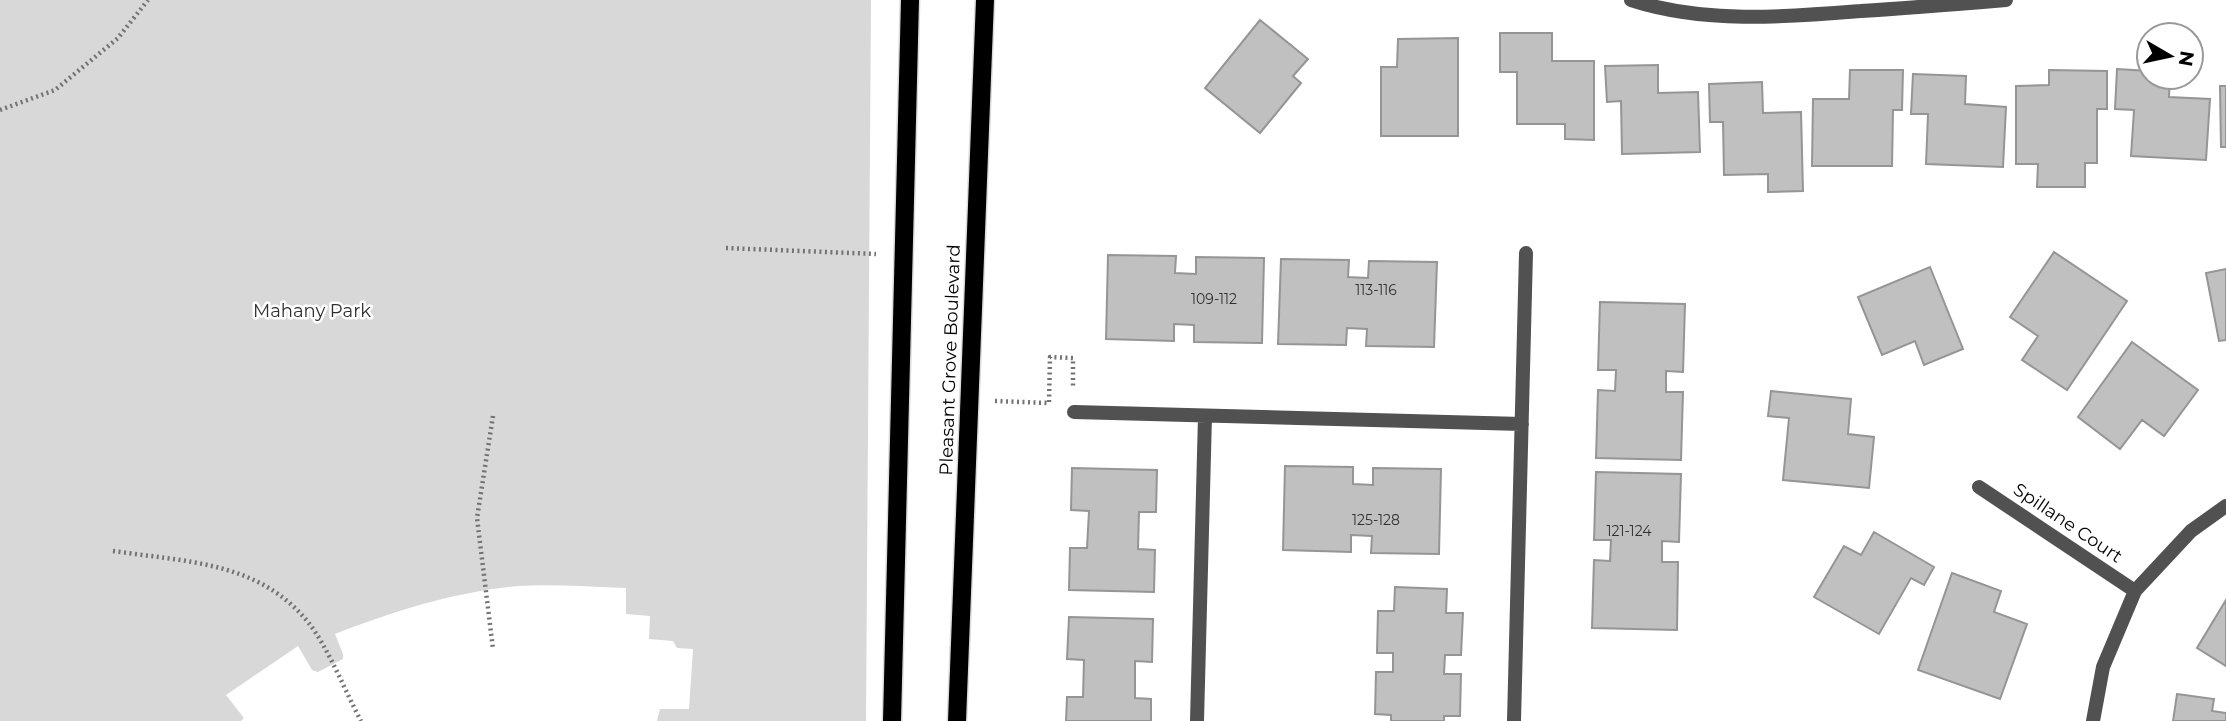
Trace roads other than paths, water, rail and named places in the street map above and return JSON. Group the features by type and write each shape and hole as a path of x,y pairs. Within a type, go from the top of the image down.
{"main road":[{"path":"892,721 910,0"},
{"name":"Pleasant Grove Boulevard","path":"957,721 985,0"}],"street":[{"path":"1632,0 1687,12 1738,16 1803,16 2006,0"},
{"path":"1514,721 1526,253"},
{"path":"1074,412 1522,424"},
{"path":"1197,721 1205,415"},
{"name":"Spillane Court","path":"1979,487 2135,591"},
{"path":"2093,721 2103,667 2135,591 2190,531 2226,506"}],"park label":[{"name":"Mahany Park","path":"312,311"}]}
